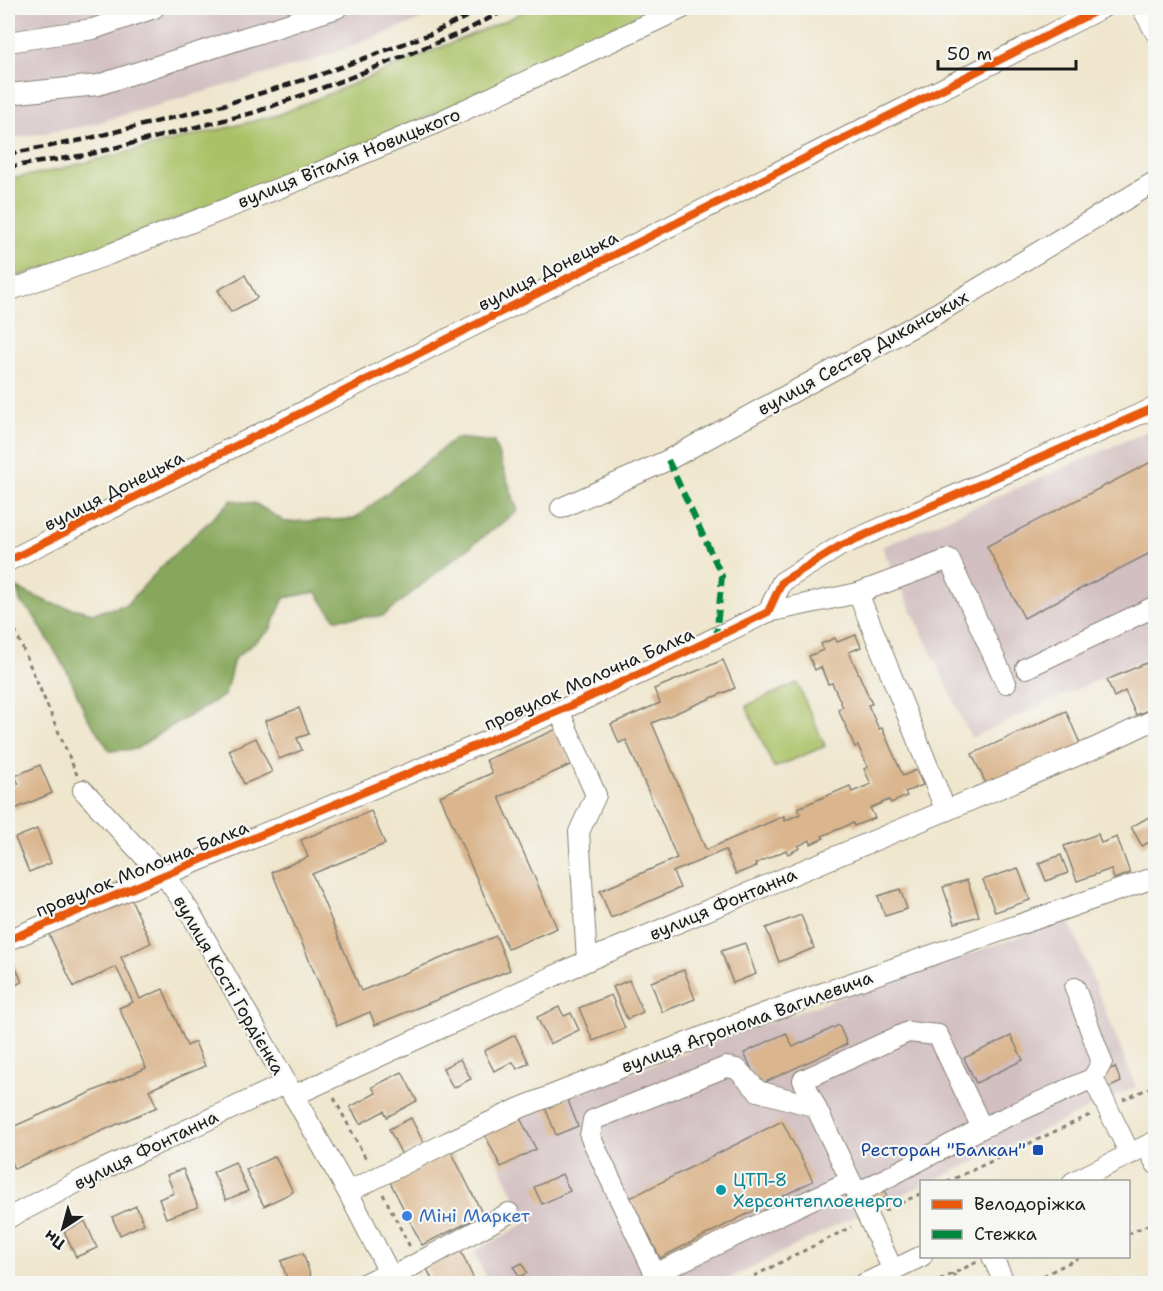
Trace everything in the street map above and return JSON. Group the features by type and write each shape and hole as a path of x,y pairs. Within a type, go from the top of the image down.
{"street":[{"path":"8,42 93,29 154,8"},
{"path":"8,94 98,85 337,8"},
{"name":"вулиця Віталія Новицького","path":"8,291 131,246 432,125 683,8"},
{"name":"вулиця Донецька","path":"8,561 1102,8"},
{"path":"1142,8 1155,33"},
{"name":"вулиця Сестер Диканських","path":"561,508 668,459 936,315 1155,181"},
{"path":"768,612 782,582 840,546 1155,407"},
{"name":"провулок Молочна Балка","path":"8,940 559,711 768,612 858,593 949,559 1006,683"},
{"path":"858,593 946,811"},
{"path":"1026,668 1155,606"},
{"path":"559,711 596,795 579,832 587,961"},
{"name":"вулиця Фонтанна","path":"8,1218 93,1174 587,961 1095,748 1155,719"},
{"name":"вулиця Кості Гордієнка","path":"83,790 165,876 190,912 348,1192 392,1277"},
{"name":"вулиця Агронома Вагилевича","path":"348,1192 520,1108 639,1061 763,1014 1155,877"},
{"path":"816,1107 758,1091 737,1069 726,1067 593,1120 590,1136 655,1274 1093,1078 1101,1062 1075,988"},
{"path":"893,1270 803,1080 908,1032 938,1035 982,1128"},
{"path":"1079,1180 1147,1151 1107,1107 1093,1078"},
{"path":"363,1284 392,1277 509,1213"},
{"path":"864,1284 920,1256"},
{"path":"986,1259 1005,1284"}],"path":[{"path":"8,614 83,790"},
{"path":"951,1180 1155,1085"},
{"path":"738,1284 920,1193"},
{"path":"1130,1233 1155,1221"},
{"path":"1027,1284 1080,1258"},
{"path":"932,1284 986,1259"},
{"path":"952,1274 965,1284"}],"shaded area":[{"path":"8,8 451,8 318,59 86,126 8,139"},
{"path":"1155,428 1155,655 971,738 882,547"},
{"path":"1069,920 1136,1087 934,1180 920,1180 920,1186 720,1283 489,1283 474,1252 527,1222 484,1133 519,1116 737,1033"}],"green space":[{"path":"530,8 653,8 481,94 295,173 72,259 8,279 8,179 43,173 278,115 509,19"},
{"path":"456,438 494,442 518,511 383,616 335,619 316,592 284,598 270,630 234,659 225,695 136,749 110,751 87,717 68,673 34,616 20,602 17,588 50,603 93,613 126,605 168,560 232,500 256,504 285,522 354,519"},
{"path":"797,683 825,746 774,768 746,706"}],"building":[{"path":"245,275 257,298 231,312 218,290"},
{"path":"1151,462 1156,472 1156,550 1024,618 987,546"},
{"path":"856,635 861,647 849,652 872,704 868,705 879,729 882,728 903,776 916,770 923,785 905,792 907,796 891,803 889,800 870,808 875,818 854,826 853,823 822,836 824,838 811,844 810,840 788,854 786,850 755,864 757,866 736,874 725,850 673,872 680,888 611,918 600,891 677,858 626,740 619,743 611,724 660,703 654,689 723,660 735,688 652,723 706,850 784,816 784,821 800,814 798,808 850,786 852,792 871,784 864,769 868,767 858,746 855,747 838,709 843,707 832,683 828,684 821,667 815,670 809,656 823,650 821,644 835,638 837,642"},
{"path":"1146,663 1156,685 1156,707 1136,715 1125,691 1114,697 1107,680"},
{"path":"299,708 309,734 297,738 302,750 279,759 265,721"},
{"path":"1066,711 1081,746 988,788 972,754"},
{"path":"557,729 572,764 499,797 557,928 508,949 440,796 492,773 486,760"},
{"path":"256,738 272,772 244,784 229,750"},
{"path":"40,765 52,793 15,809 8,788 19,784 15,776"},
{"path":"371,811 385,844 312,874 361,991 496,936 510,970 375,1025 370,1012 337,1026 272,872 308,857 301,840"},
{"path":"1156,813 1156,849 1151,841 1142,846 1131,827"},
{"path":"37,829 51,863 29,872 15,838"},
{"path":"1098,834 1101,843 1117,837 1130,873 1114,879 1111,869 1077,881 1064,846"},
{"path":"1061,855 1068,873 1046,881 1039,863"},
{"path":"1018,868 1030,900 995,912 983,880"},
{"path":"967,880 979,916 955,923 943,887"},
{"path":"900,889 907,909 885,916 878,896"},
{"path":"128,892 151,943 121,957 140,999 163,989 187,1046 195,1042 205,1066 149,1090 157,1107 14,1169 8,1155 8,1129 146,1068 119,1008 133,1002 116,967 74,987 47,930"},
{"path":"801,915 814,948 779,962 766,928"},
{"path":"745,943 756,974 733,983 721,951"},
{"path":"8,950 22,982 8,988"},
{"path":"684,970 695,999 662,1012 651,982"},
{"path":"629,980 643,1012 627,1019 613,987"},
{"path":"611,995 625,1028 593,1041 579,1008"},
{"path":"559,1007 564,1016 571,1013 579,1030 550,1044 537,1017"},
{"path":"839,1025 847,1044 759,1085 744,1053 786,1033 793,1047"},
{"path":"515,1035 529,1063 517,1069 513,1062 494,1071 484,1051"},
{"path":"1011,1036 1023,1060 976,1083 964,1058"},
{"path":"460,1059 471,1079 453,1088 443,1068"},
{"path":"1115,1067 1121,1082 1106,1089 1099,1074"},
{"path":"402,1072 417,1101 387,1117 384,1111 360,1124 350,1107 376,1093 372,1087"},
{"path":"567,1098 578,1126 556,1135 545,1107"},
{"path":"519,1116 536,1149 501,1167 484,1133"},
{"path":"411,1118 424,1144 402,1155 389,1129"},
{"name":"ЦТП-8 Херсонтеплоенерго","path":"782,1121 813,1181 660,1258 630,1198"},
{"path":"449,1147 483,1215 422,1245 388,1178"},
{"path":"275,1156 293,1192 264,1206 246,1170"},
{"path":"235,1162 248,1191 226,1200 213,1172"},
{"path":"183,1169 198,1207 166,1218 159,1199 174,1193 167,1175"},
{"path":"562,1174 570,1191 542,1204 534,1187"},
{"path":"882,1185 887,1197 874,1203 869,1191"},
{"path":"136,1206 144,1224 120,1235 112,1217"},
{"path":"85,1221 97,1248 76,1257 64,1231"},
{"path":"460,1249 476,1284 434,1284 426,1266"},
{"path":"303,1253 313,1284 289,1284 281,1261"},
{"path":"522,1263 527,1273 519,1277 514,1267"}],"railway":[{"path":"8,154 82,140 223,105 322,74 433,33 484,8"},
{"path":"8,167 86,155 256,112 349,78 463,32 509,8"}],"marked path":[{"path":"668,460 722,576 716,638"}],"cycle path":[{"path":"8,561 1102,8"},
{"path":"8,940 559,711 663,663 768,612 782,582 840,546 1156,407"}],"place":[{"name":"Ресторан \"Балкан\"","path":"1038,1150"},
{"name":"ЦТП-8 Херсонтеплоенерго","path":"721,1190"},
{"name":"Міні Маркет","path":"407,1216"}]}
